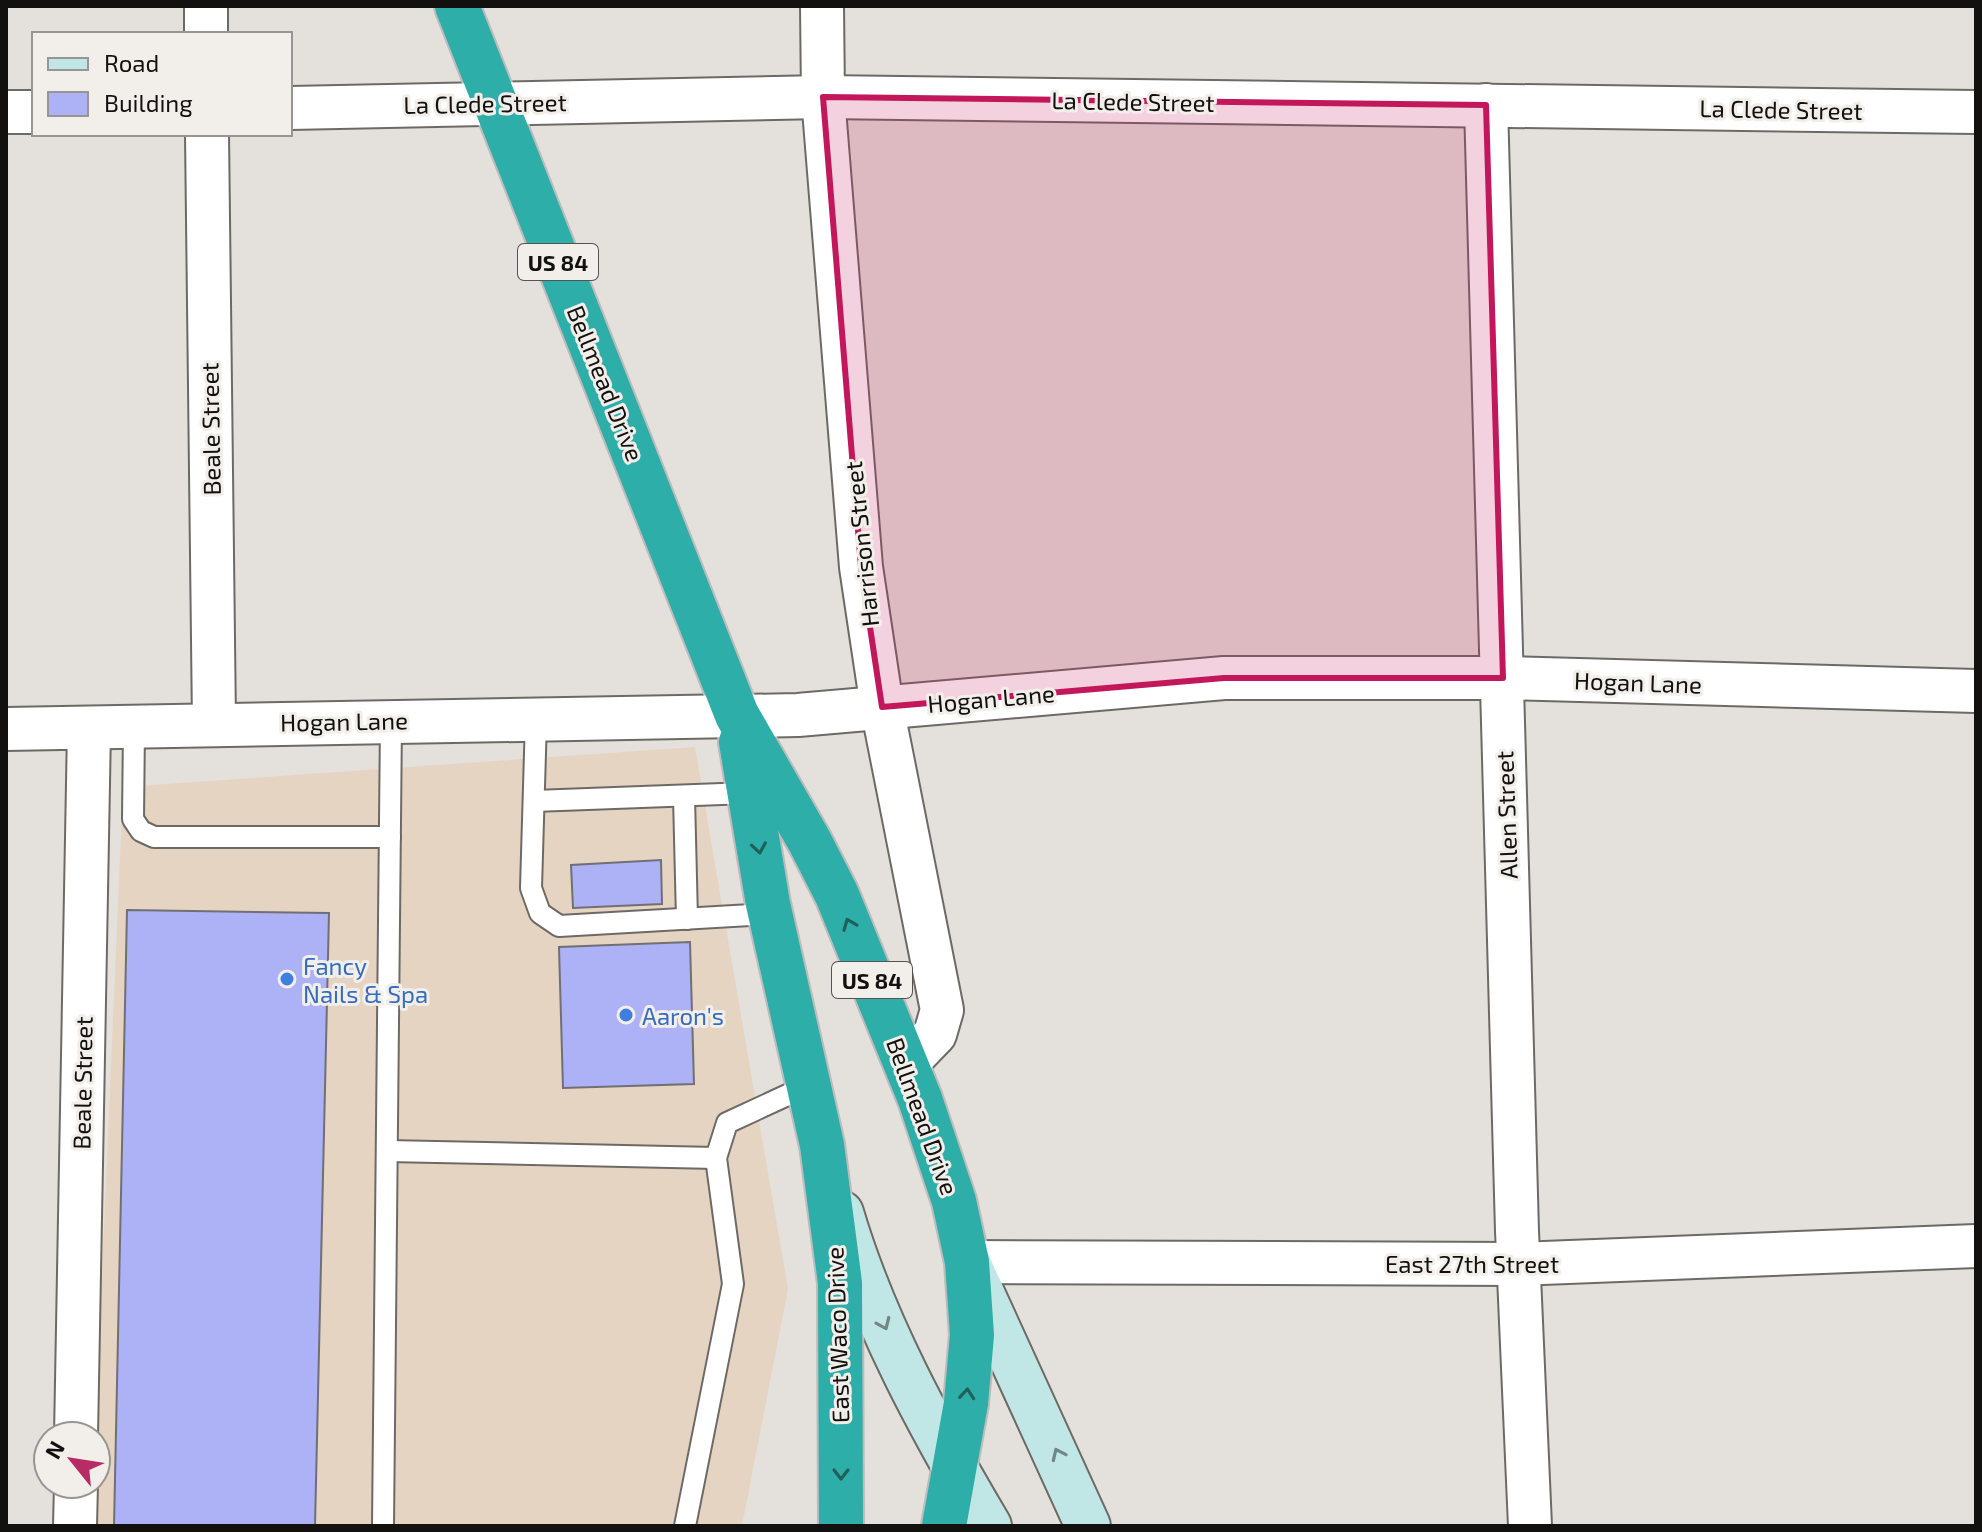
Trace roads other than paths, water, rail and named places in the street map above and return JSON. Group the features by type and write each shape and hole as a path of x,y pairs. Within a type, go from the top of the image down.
{"highway":[{"name":"Bellmead Drive","path":"457,6 737,715 837,895 906,1064 954,1201 967,1262"},
{"name":"Bellmead Drive","path":"737,715 770,914 822,1145"},
{"name":"East Waco Drive","path":"822,1145 840,1283 841,1526"},
{"name":"US 84","path":"944,1526 956,1471 972,1335 967,1262"}],"main road":[{"name":"Bellmead Drive","path":"822,1145 865,1282 956,1471 989,1526"},
{"name":"Bellmead Drive","path":"967,1262 1088,1526"}],"street":[{"path":"206,6 206,32"},
{"name":"Harrison Street","path":"822,6 823,97 861,567 882,707 942,1010 935,1034 906,1064"},
{"name":"La Clede Street","path":"292,108 823,97 1976,112"},
{"name":"Allen Street","path":"1486,105 1519,1264 1530,1526"},
{"path":"6,112 32,112"},
{"name":"Beale Street","path":"207,136 214,723"},
{"name":"Hogan Lane","path":"6,729 737,715 882,707 1224,678 1503,678 1976,691"},
{"name":"Beale Street","path":"76,1420 89,729"},
{"name":"East 27th Street","path":"967,1262 1519,1264 1976,1246"},
{"path":"75,1526 76,1500"}],"lane":[{"path":"536,719 531,888 540,913 559,926 770,914"},
{"path":"383,1526 391,721"},
{"path":"134,727 133,819 141,831 154,837 390,837"},
{"path":"534,801 749,793"},
{"path":"684,797 687,919"},
{"path":"685,1526 733,1284 716,1158 727,1123 809,1085"},
{"path":"387,1151 716,1158"}],"place":[{"name":"Fancy Nails & Spa","path":"287,979"},
{"name":"Aaron's","path":"626,1015"}]}
